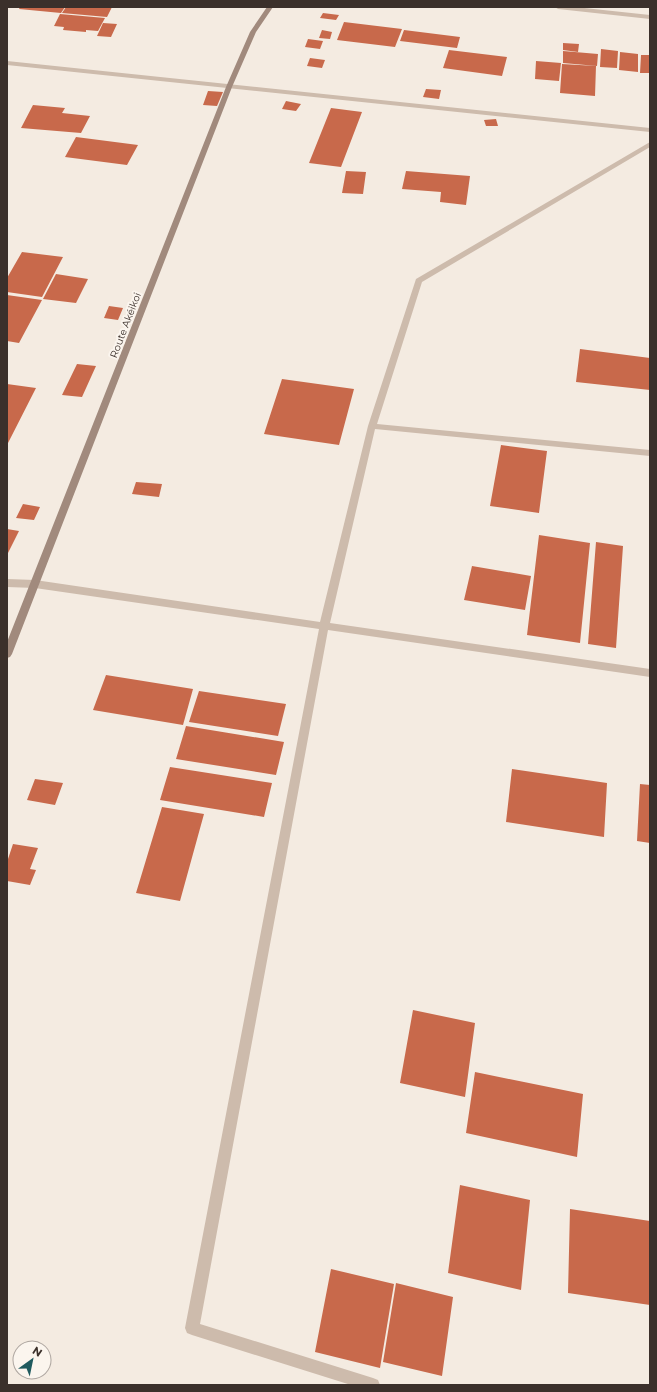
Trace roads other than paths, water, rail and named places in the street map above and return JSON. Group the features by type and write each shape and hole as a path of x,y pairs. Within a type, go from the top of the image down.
{"street":[{"name":"Route Akéikoi","path":"7,654 229,87 252,32 270,7"},
{"path":"558,7 650,17"},
{"path":"7,63 650,130"},
{"path":"373,1385 192,1328 324,626 372,426 419,281 650,144"},
{"path":"372,426 650,453"},
{"path":"7,583 35,584 650,673"}]}
